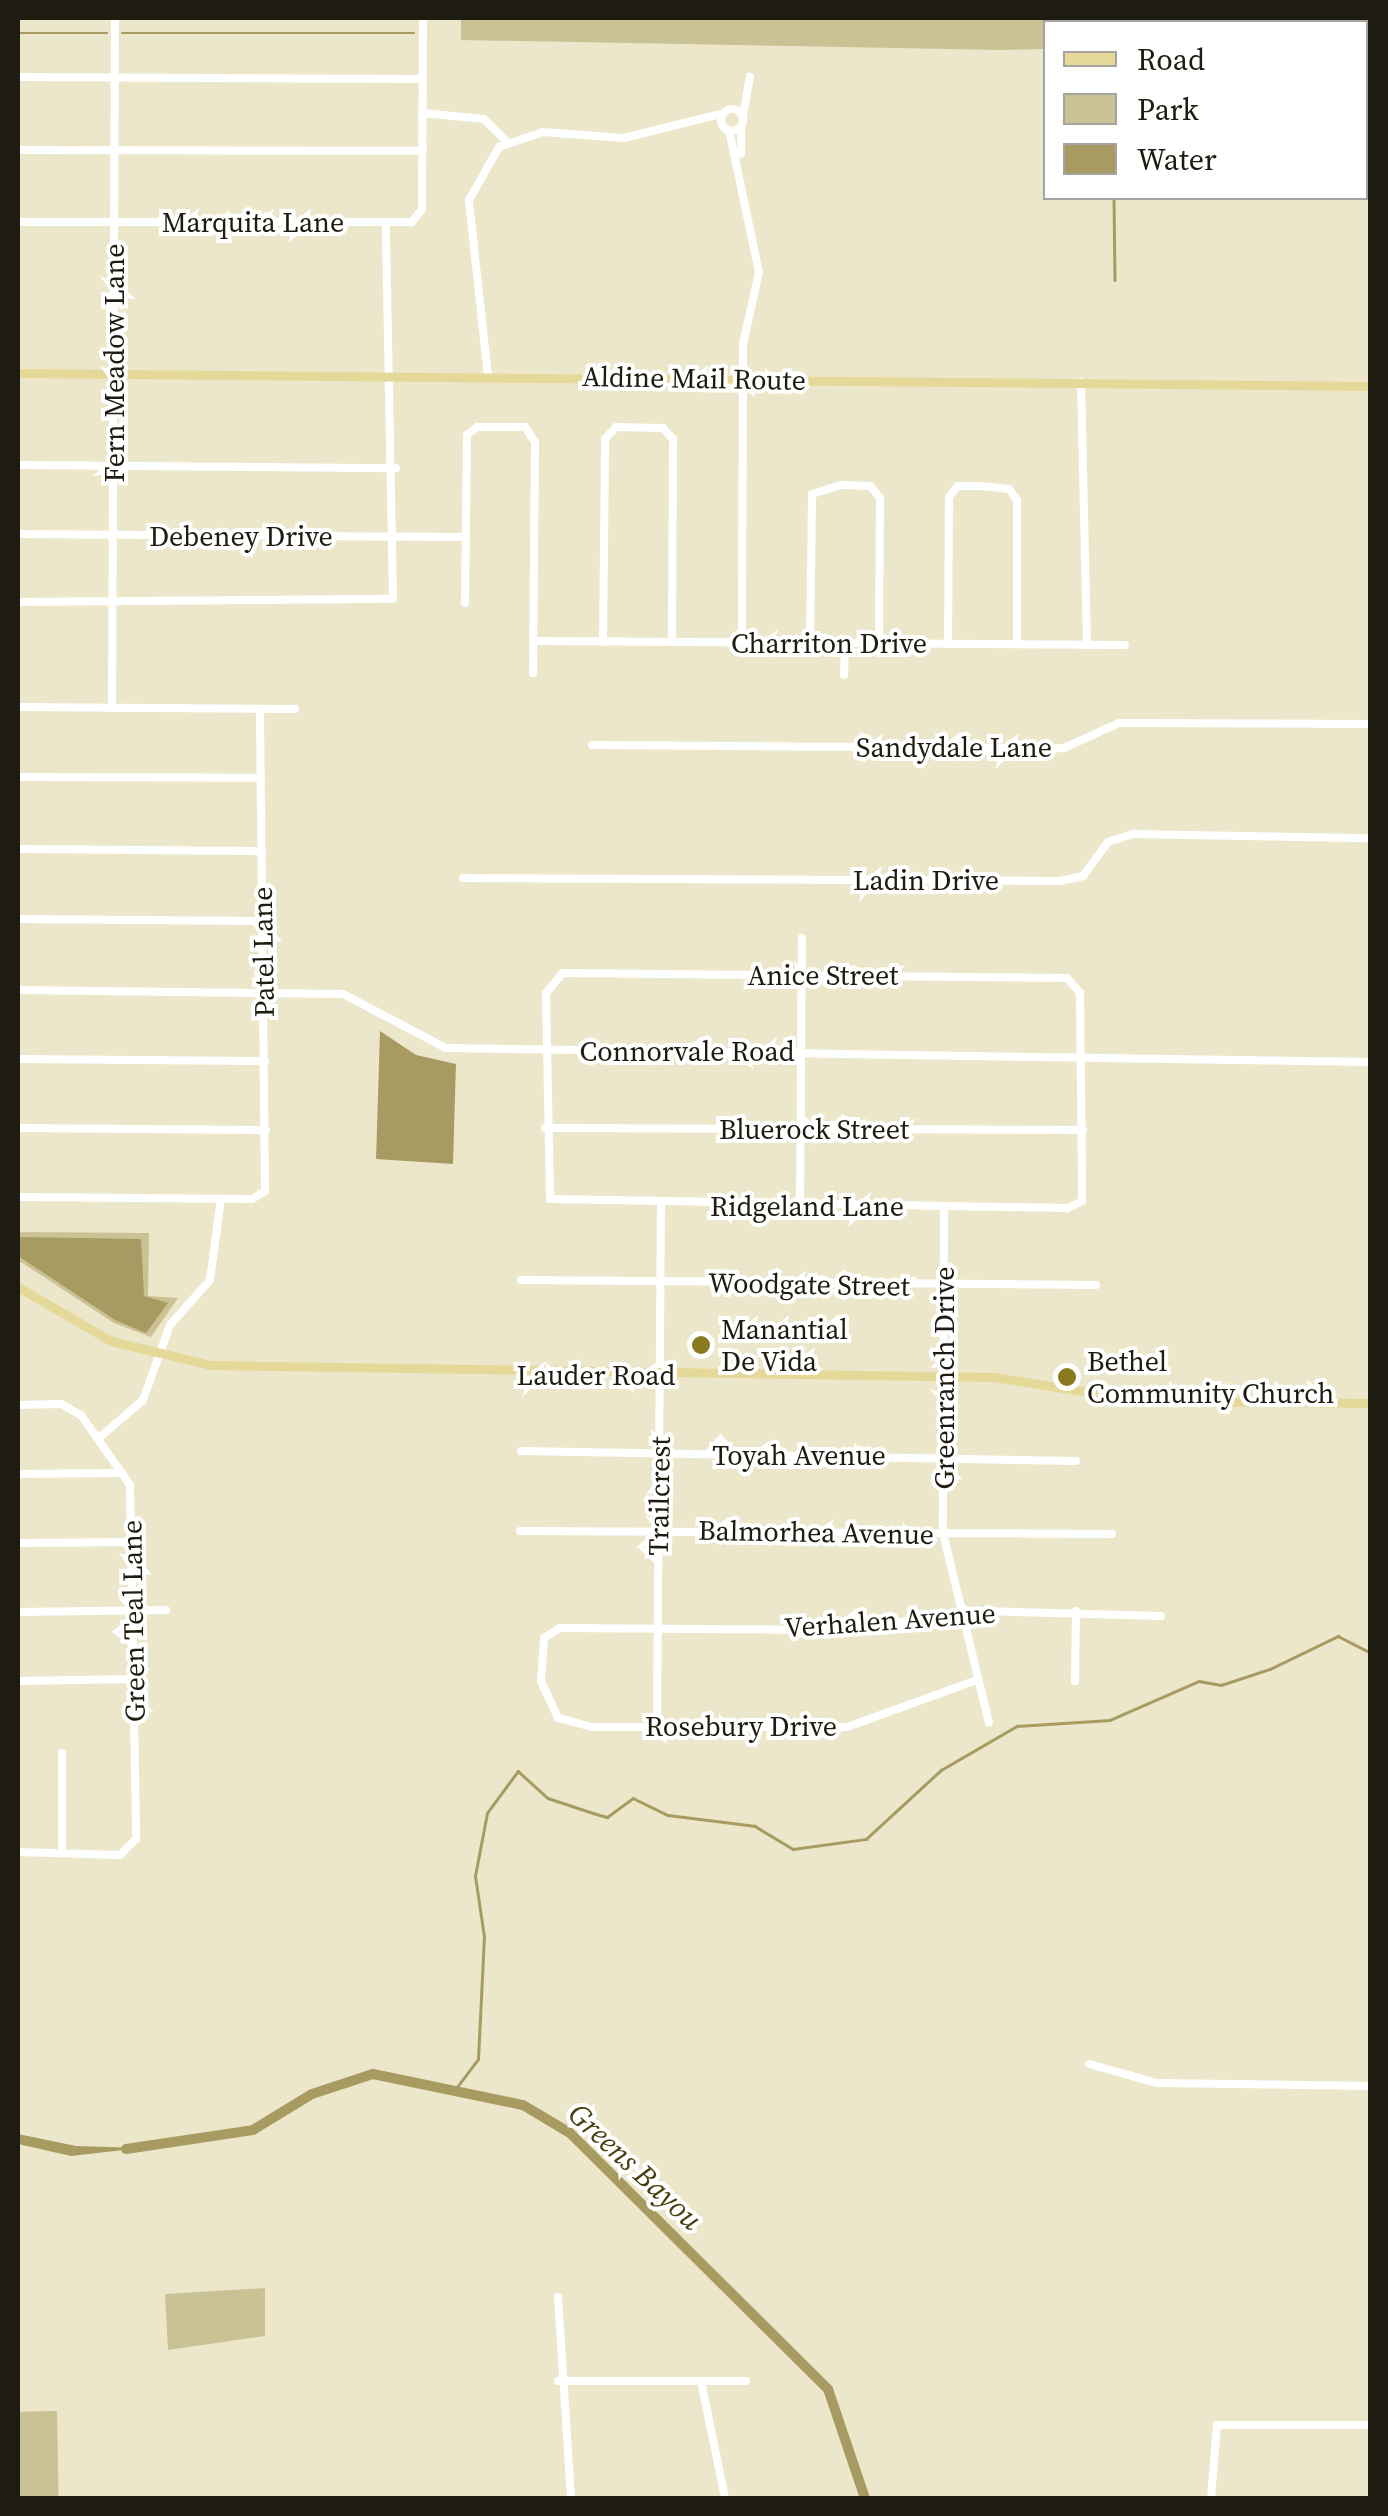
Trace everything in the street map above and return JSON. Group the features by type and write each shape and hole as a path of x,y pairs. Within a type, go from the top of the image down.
{"main road":[{"name":"Aldine Mail Route","path":"18,373 1370,386"},
{"name":"Lauder Road","path":"18,1287 85,1329 158,1357 336,1374 945,1376 1045,1380 1144,1401 1370,1403"}],"street":[{"name":"Fern Meadow Lane","path":"112,708 115,18"},
{"path":"18,150 423,151 424,18"},
{"path":"18,77 422,79"},
{"path":"742,642 743,378 759,272 741,154 750,78"},
{"path":"741,154 726,127 728,111 747,89"},
{"path":"488,376 470,200 483,166 508,143 542,132 624,138 728,111 742,121"},
{"path":"422,113 484,120 508,143"},
{"path":"700,118 726,127 742,121"},
{"name":"Marquita Lane","path":"18,222 412,222 422,208 423,151"},
{"path":"18,602 389,602 396,468 386,374 386,223"},
{"path":"1081,382 1086,645"},
{"path":"465,602 467,435 502,427 529,429 535,442 533,673"},
{"path":"604,642 606,439 613,428 663,428 672,440 672,642"},
{"path":"18,465 396,468"},
{"path":"810,643 812,494 842,485 870,486 880,498 879,643"},
{"path":"948,644 949,497 958,486 1009,489 1017,500 1016,644"},
{"name":"Debeney Drive","path":"18,534 465,537"},
{"name":"Charriton Drive","path":"534,641 1124,645"},
{"path":"844,675 845,643"},
{"path":"18,706 295,709"},
{"name":"Patel Lane","path":"221,1199 262,1195 266,1130 260,708"},
{"name":"Sandydale Lane","path":"592,745 1064,748 1119,723 1370,724"},
{"path":"18,777 260,778"},
{"name":"Ladin Drive","path":"462,878 1060,882 1083,876 1108,842 1132,834 1370,838"},
{"path":"18,849 262,851"},
{"path":"18,919 263,921"},
{"path":"800,1206 802,938"},
{"name":"Anice Street","path":"545,1050 552,977 1067,978 1080,1000 1081,1062"},
{"name":"Connorvale Road","path":"18,990 344,994 446,1048 802,1052 1081,1062 1370,1062"},
{"path":"545,1050 545,1128"},
{"path":"18,1059 265,1061"},
{"path":"1081,1062 1083,1130"},
{"path":"18,1128 266,1130"},
{"name":"Bluerock Street","path":"545,1128 1083,1130"},
{"name":"Ridgeland Lane","path":"545,1128 544,1186 568,1205 944,1208 1079,1204 1083,1130"},
{"path":"18,1197 221,1199 215,1270 170,1325 142,1400 100,1438"},
{"name":"Trailcrest","path":"657,1726 661,1205"},
{"name":"Greenranch Drive","path":"944,1208 944,1533 957,1612 989,1724"},
{"name":"Woodgate Street","path":"521,1280 1096,1285"},
{"name":"Green Teal Lane","path":"18,1405 74,1410 100,1438 122,1473 132,1542 132,1851 62,1853"},
{"name":"Toyah Avenue","path":"521,1451 1076,1461"},
{"path":"18,1474 122,1473"},
{"name":"Balmorhea Avenue","path":"520,1531 1112,1534"},
{"path":"18,1543 132,1542"},
{"path":"18,1612 166,1610"},
{"path":"1075,1681 1076,1611"},
{"name":"Verhalen Avenue","path":"558,1718 541,1681 544,1638 560,1628 840,1630 957,1612 1076,1611 1160,1616"},
{"path":"18,1680 133,1680"},
{"name":"Rosebury Drive","path":"558,1718 657,1726 847,1728 978,1680"},
{"path":"18,1852 62,1853 62,1753"},
{"path":"1089,2064 1157,2083 1370,2086"},
{"path":"558,2297 558,2381 571,2498"},
{"path":"558,2381 746,2381"},
{"path":"701,2381 725,2498"},
{"path":"1211,2498 1210,2437 1224,2422 1370,2425"}],"green space":[{"path":"461,18 1116,18 1043,20 1043,49 461,40"},
{"path":"18,1232 149,1233 148,1296 178,1298 151,1337 114,1323 18,1260"},
{"path":"265,2288 265,2336 168,2350 165,2294"},
{"path":"57,2411 59,2498 20,2498 18,2412"}],"water":[{"path":"380,1031 416,1055 456,1064 453,1164 376,1159"},
{"path":"18,1237 141,1239 144,1296 168,1303 146,1333 115,1320 18,1256"},
{"path":"18,2134 76,2146 141,2148 71,2156 18,2144"}],"waterway":[{"path":"18,33 107,33"},
{"path":"122,33 414,33"},
{"path":"1114,200 1115,280"},
{"path":"454,2091 478,2059 484,1937 475,1876 487,1813 518,1771 548,1798 607,1817 633,1798 668,1815 755,1826 793,1849 866,1839 941,1770 1017,1726 1110,1720 1199,1681 1221,1685 1270,1669 1338,1636 1370,1652"},
{"name":"Greens Bayou","path":"126,2149 253,2130 312,2094 373,2074 523,2105 570,2133 828,2389 865,2498"}],"place":[{"name":"Manantial De Vida","path":"701,1345"},
{"name":"Bethel Community Church","path":"1067,1377"}]}
